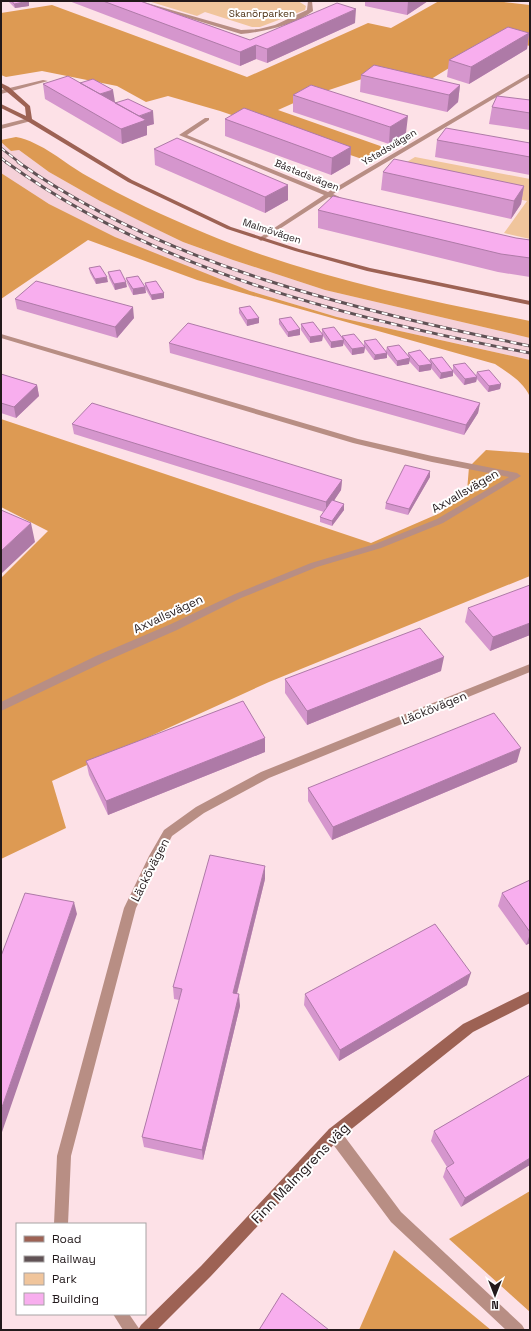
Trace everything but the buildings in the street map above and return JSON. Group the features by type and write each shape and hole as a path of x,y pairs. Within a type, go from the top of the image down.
{"street":[{"path":"135,1 241,32 264,30 297,18 310,11 310,1"},
{"name":"Ystadsvägen","path":"261,239 328,195 486,104 530,75"},
{"path":"1,92 45,81"},
{"path":"1,85 9,90 28,108 29,120 1,127"},
{"name":"Malmövägen","path":"1,106 29,120 130,181 229,228 261,239 369,270 530,303"},
{"name":"Båstadsvägen","path":"207,119 182,136 328,195 353,203"},
{"name":"Axvallsvägen","path":"1,336 356,441 432,459 517,476 440,521 378,546 314,565 238,596 174,627 100,659 1,707"},
{"name":"Läckövägen","path":"61,1223 64,1156 128,916 153,860 168,833 200,810 265,775 530,668"},
{"name":"Finn Malmgrens väg","path":"146,1330 206,1271 334,1134 468,1028 530,997"},
{"path":"334,1134 396,1217 517,1330"},
{"path":"121,1315 132,1330"}],"shaded area":[{"path":"439,1 496,1 530,5 530,46 498,38 423,84 371,76 305,98 278,110 386,148 365,160 220,111 168,96 146,102 117,86 42,71 6,77 1,75 1,13 52,5 247,77 368,23 391,28"},
{"path":"16,137 35,143 87,176 131,200 207,234 286,263 326,275 407,295 530,321 530,338 325,290 183,242 100,201 49,172 19,150 11,151 1,142 1,140"},
{"path":"1,142 11,151 19,150 49,172 100,201 183,242 325,290 530,338 530,360 337,317 250,291 184,266 115,237 49,204 19,186 1,173"},
{"path":"1,173 49,204 115,237 250,291 337,317 530,360 530,397 519,382 495,364 197,280 88,240 1,299"},
{"path":"1,419 371,543 440,513 467,491 469,467 486,450 529,453 530,444 530,576 269,682 52,781 66,828 1,859 1,578 48,531 1,507"},
{"path":"530,1191 530,1312 449,1239"},
{"path":"394,1250 491,1330 359,1330"}],"green space":[{"name":"Skanörparken","path":"148,1 298,1 306,6 305,10 260,27 252,27 205,12 197,16"},
{"path":"415,157 530,179 530,239 504,233 527,201 392,171"}],"railway":[{"path":"1,148 20,163"},
{"path":"1,158 7,163"},
{"path":"6,162 64,200 126,233 190,261 257,286 393,324 462,340 530,353"},
{"path":"18,162 75,198 136,230 199,256 264,280 397,317 530,346"}]}
